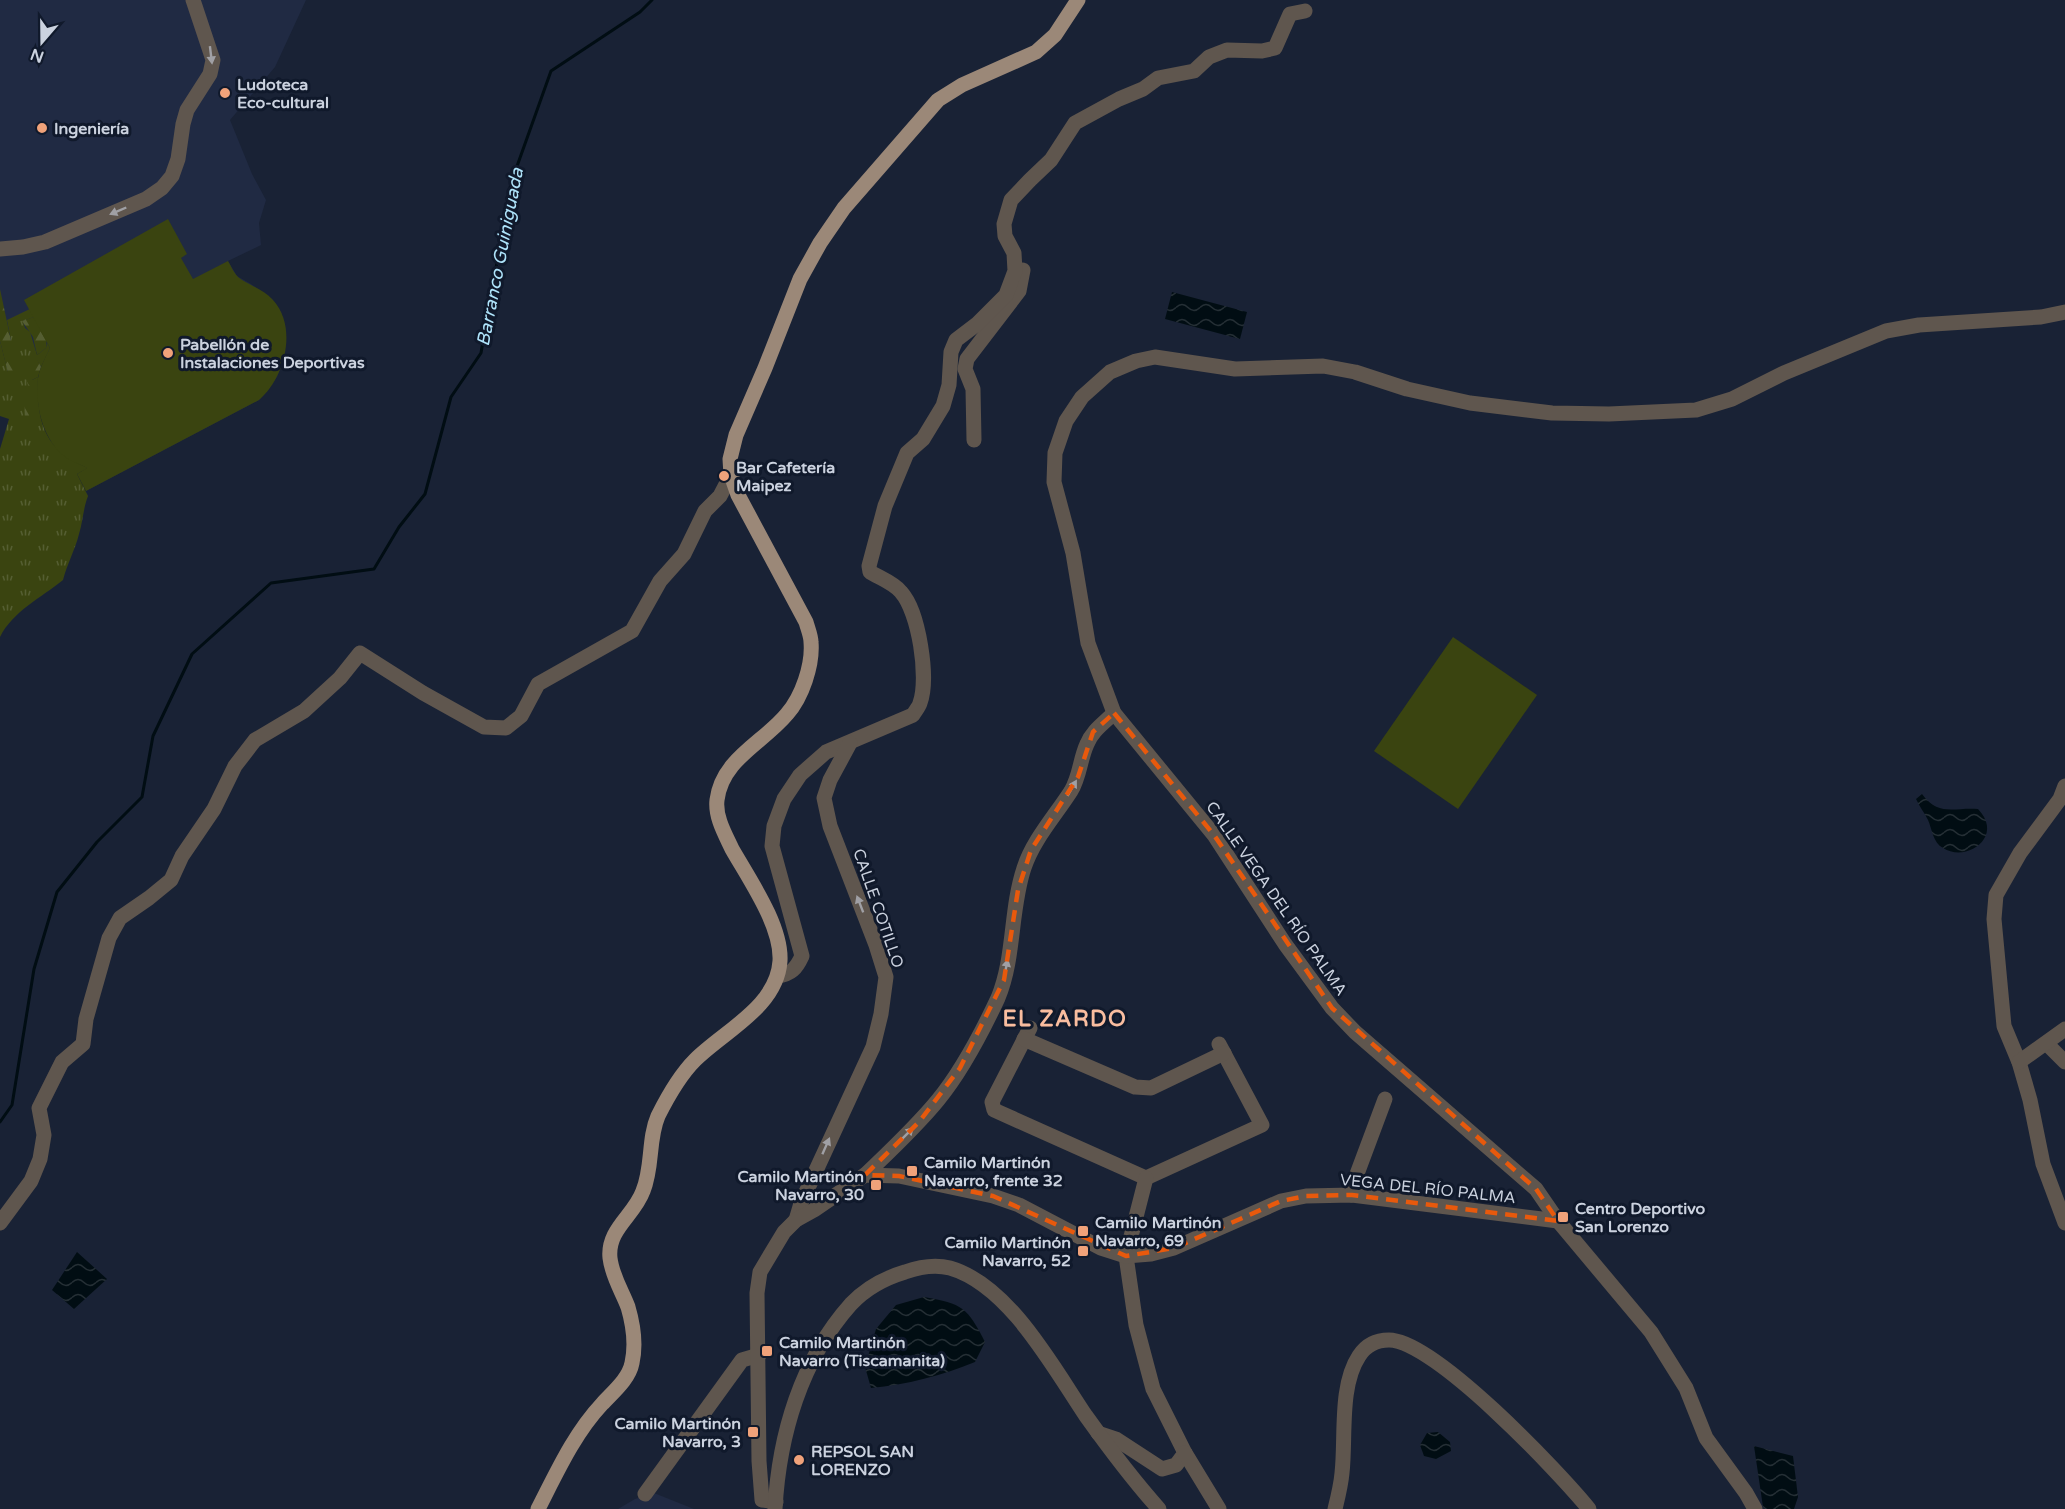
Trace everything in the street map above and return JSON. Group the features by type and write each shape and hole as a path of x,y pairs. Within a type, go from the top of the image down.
{"main road":[{"path":"538,1509 588,1418 620,1385 632,1365 634,1336 628,1308 610,1259 610,1243 618,1227 635,1208 644,1191 657,1119 671,1090 694,1061 749,1015 768,994 778,976 780,959 777,937 721,828 717,802 723,780 741,756 787,714 802,689 809,665 811,643 806,622 738,495 731,475 730,459 736,435 800,279 820,243 844,208 938,100 962,85 1036,52 1055,34 1078,0"}],"street":[{"path":"0,249 45,242 146,199 162,188 172,176 178,159 183,124 188,110 210,74 213,60 193,0"},
{"path":"974,440 973,389 965,369 967,359 1019,291 1023,274 1022,261 1014,253 1005,236 1004,224 1011,200 1052,160 1075,123 1143,89 1158,78 1194,70 1209,57 1227,50 1262,51 1275,48 1290,14 1305,11"},
{"path":"778,976 790,974 802,956 771,846 774,826 784,799 800,775 826,752 913,715 920,703 924,672 916,622 909,603 900,590 870,572 869,566 885,506 907,453 923,438 943,406 949,385 951,352 956,340 977,324 1006,295 1015,271 1014,253"},
{"name":"CALLE VEGA DEL RÍO PALMA","path":"1755,1509 1706,1438 1686,1388 1652,1332 1558,1221 1536,1189 1355,1032 1332,1008 1285,944 1214,835 1114,713 1088,643 1073,553 1054,482 1055,453 1066,421 1082,397 1110,372 1136,361 1155,357 1235,369 1323,366 1355,372 1407,389 1470,403 1552,412 1598,414 1696,410 1732,399 1784,373 1886,331 1919,325 2041,317 2065,312"},
{"path":"0,1222 31,1181 40,1159 44,1136 39,1108 62,1062 83,1044 86,1019 109,938 120,918 171,880 182,856 213,809 235,766 255,740 304,711 340,678 360,653 423,693 484,727 506,728 521,716 538,684 632,631 660,581 684,554 705,511 720,496 731,475"},
{"path":"768,1505 759,1461 757,1293 760,1272 784,1232 796,1220 865,1175 919,1122 940,1098 960,1068 998,997 1004,980 1018,890 1031,850 1078,777 1087,744 1094,732 1114,713"},
{"name":"CALLE COTILLO","path":"796,1220 810,1182 873,1047 881,1014 886,977 830,826 824,798 830,780 850,743"},
{"path":"2065,786 2060,799 2020,853 1996,895 1994,920 2004,1026 2019,1062 2030,1100 2043,1164 2065,1223"},
{"path":"2019,1062 2065,1029"},
{"path":"1027,1034 1135,1087 1152,1088 1222,1049 1262,1125 1146,1178 994,1110 992,1102 1027,1034"},
{"path":"2047,1044 2065,1062"},
{"path":"1352,1195 1354,1182 1384,1099"},
{"path":"865,1175 899,1176 993,1196 1019,1205 1101,1248 1125,1256"},
{"path":"1146,1178 1125,1256 1137,1325 1153,1389 1185,1453 1219,1509"},
{"name":"VEGA DEL RÍO PALMA","path":"1125,1256 1151,1254 1174,1248 1281,1201 1306,1196 1352,1195 1558,1221"},
{"path":"768,1505 791,1414 817,1350 834,1323 858,1297 888,1277 922,1267 948,1268 971,1276 996,1294 1025,1327 1098,1433 1141,1490 1159,1509"},
{"path":"1335,1509 1342,1475 1350,1373 1359,1355 1372,1342 1391,1340 1413,1347 1447,1369 1496,1411 1589,1509"},
{"path":"645,1494 742,1360 759,1355"},
{"path":"1098,1433 1116,1439 1162,1469 1176,1465 1185,1453"}],"highlighted area":[{"path":"1114,713 1214,835 1332,1008 1536,1189 1558,1221 1352,1195 1306,1196 1281,1201 1174,1248 1126,1256 993,1196 899,1176 865,1175 919,1122 960,1068 1004,980 1018,890 1031,850 1078,777 1093,732"}],"shaded area":[{"path":"0,0 306,0 275,67 230,120 252,174 266,200 259,223 261,245 228,261 237,276 272,299 281,312 286,330 282,364 277,377 259,400 86,491 87,468 55,358 25,349 0,350"},
{"path":"654,1493 694,1509 618,1509 635,1499"}],"green space":[{"name":"Pabellón de Instalaciones Deportivas","path":"168,219 187,254 181,258 193,279 228,261 238,277 273,300 281,311 285,324 285,352 281,366 276,379 259,400 86,491 77,474 87,468 61,453 53,444 43,424 38,401 38,378 50,348 24,300"},
{"path":"0,289 14,355 14,372 8,373 0,341"},
{"path":"34,307 37,316 23,321 25,328 30,332 37,355 46,348 47,343 50,348 41,367 37,360 32,380 38,377 39,408 42,421 52,443 61,452 88,468 77,474 88,496 77,540 63,580 20,612 0,637 0,449 9,419 0,416 0,341 8,372 11,341 7,320"},
{"path":"37,316 47,334 46,348 37,355 33,337 22,321"},
{"path":"37,359 41,367 38,377 32,380 31,385 28,385 27,369 30,363"},
{"path":"30,391 37,418 31,425 25,415 24,393"},
{"path":"1453,637 1537,695 1458,809 1374,751"}],"water":[{"path":"1172,292 1247,312 1240,339 1165,319"},
{"path":"1922,794 1928,801 1941,808 1978,809 1985,819 1987,829 1985,838 1971,850 1962,852 1952,852 1940,846 1916,799"},
{"path":"77,1252 107,1279 74,1309 52,1290"},
{"path":"924,1297 956,1305 968,1314 985,1342 975,1362 924,1379 871,1388 865,1367 876,1329 896,1305"},
{"path":"1438,1432 1450,1442 1451,1451 1436,1459 1424,1456 1420,1445 1427,1433"},
{"path":"1754,1446 1793,1456 1798,1497 1794,1509 1765,1509 1763,1507"}],"waterway":[{"name":"Barranco Guiniguada","path":"0,1122 12,1105 34,969 57,892 97,842 142,797 153,736 192,654 271,583 374,569 399,527 425,494 451,397 481,353 511,183 551,71 640,12 652,0"}],"place":[{"name":"Ludoteca Eco-cultural","path":"225,93"},
{"name":"Ingeniería","path":"42,128"},
{"name":"Pabellón de Instalaciones Deportivas","path":"168,353"},
{"name":"Bar Cafetería Maipez","path":"724,476"},
{"name":"Camilo Martinón Navarro, frente 32","path":"912,1171"},
{"name":"Camilo Martinón Navarro, 30","path":"876,1185"},
{"name":"Centro Deportivo San Lorenzo","path":"1563,1217"},
{"name":"Camilo Martinón Navarro, 69","path":"1083,1231"},
{"name":"Camilo Martinón Navarro, 52","path":"1083,1251"},
{"name":"Camilo Martinón Navarro (Tiscamanita)","path":"767,1351"},
{"name":"Camilo Martinón Navarro, 3","path":"753,1432"},
{"name":"REPSOL SAN LORENZO","path":"799,1460"}],"district":[{"name":"EL ZARDO","path":"1065,1018"}]}
